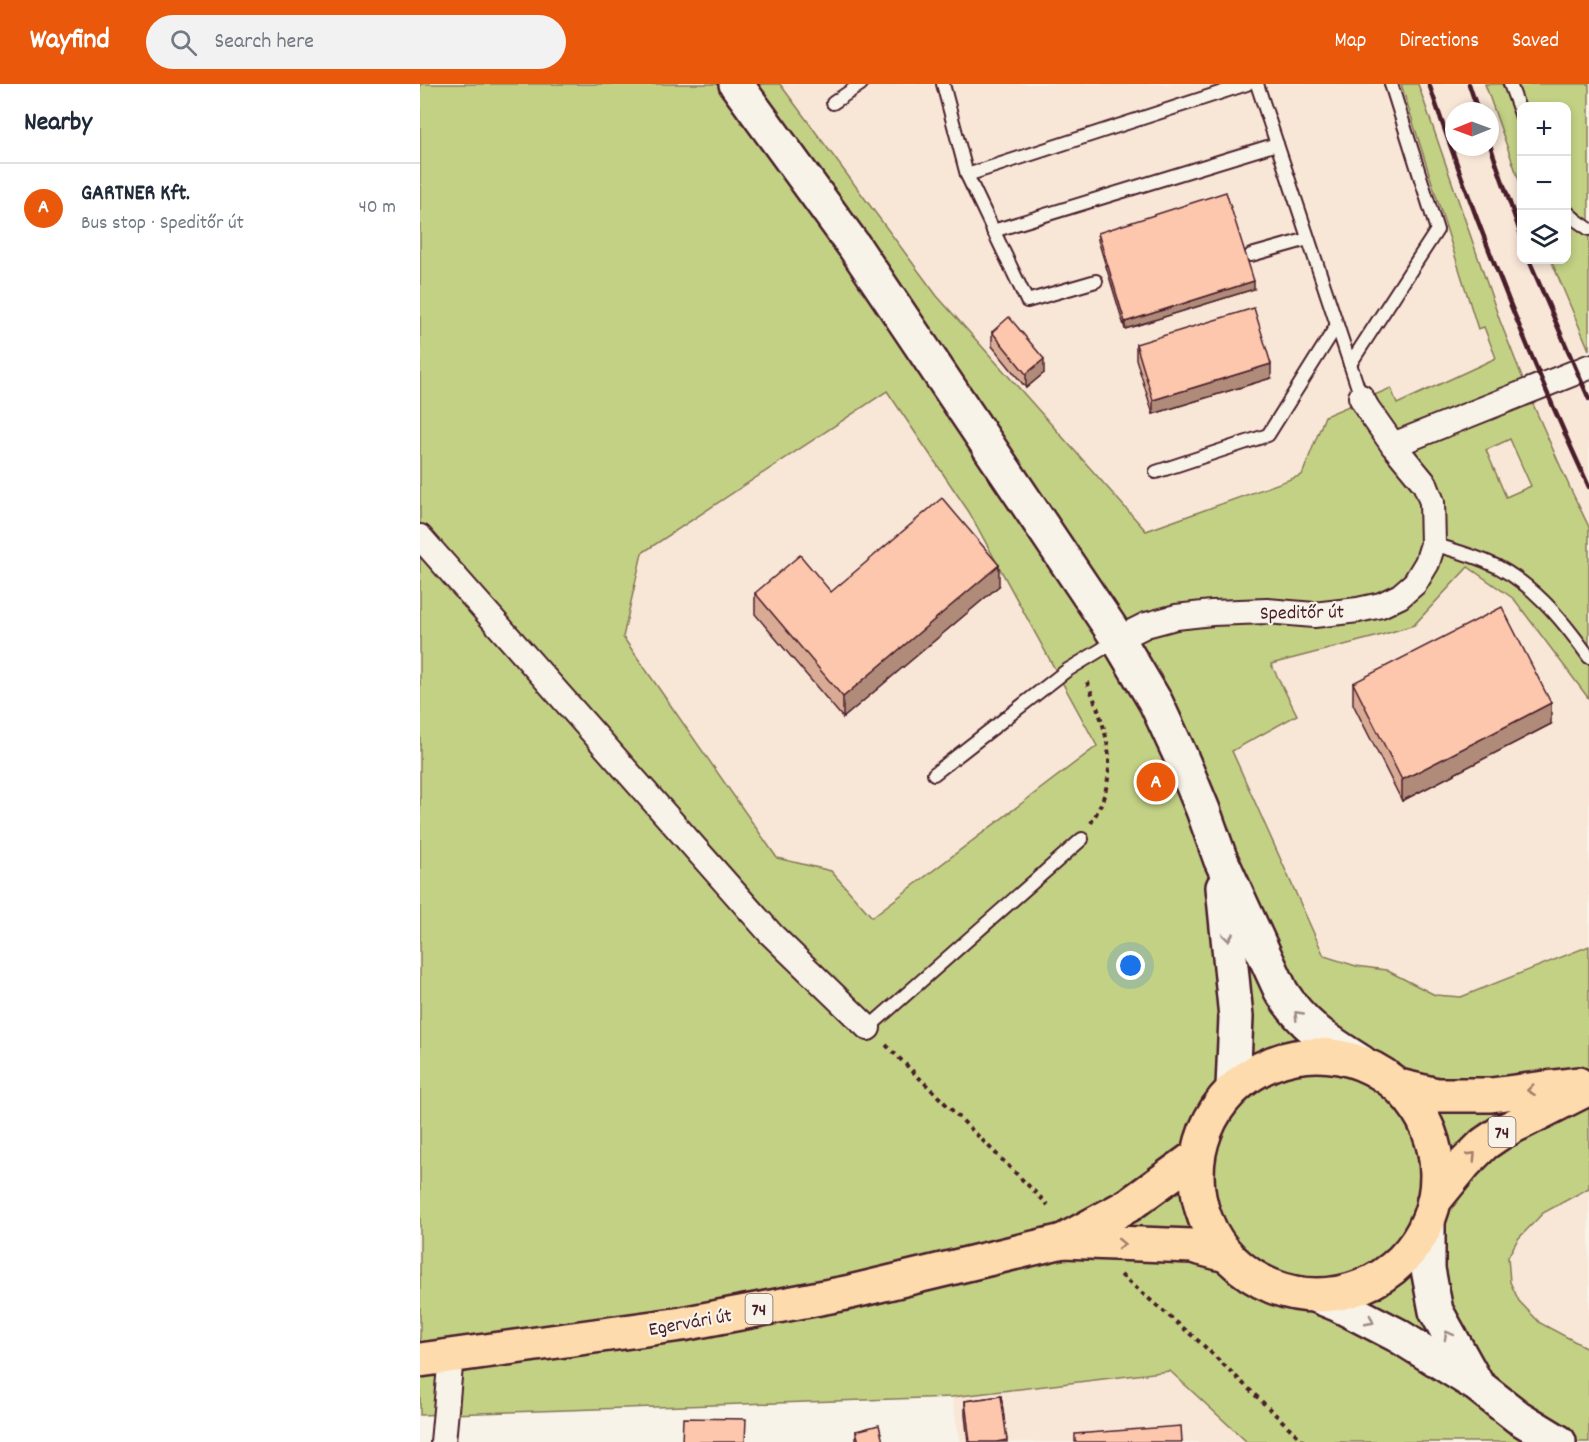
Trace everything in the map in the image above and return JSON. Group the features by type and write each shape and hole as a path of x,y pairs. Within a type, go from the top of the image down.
{"main road":[{"path":"736,84 854,246 1118,639 1156,704 1181,757 1220,858 1281,991 1292,1008 1318,1035 1361,1062"},
{"path":"1220,858 1236,1017 1233,1087"},
{"name":"74","path":"1431,1211 1437,1176 1431,1136 1423,1118 1399,1086 1381,1072 1361,1062 1336,1055 1310,1054 1285,1058 1261,1067 1233,1087 1212,1115 1203,1134 1197,1155 1196,1182 1201,1209 1211,1233 1227,1255 1258,1281 1277,1289 1317,1296 1354,1290 1391,1270 1419,1239 1431,1211 1465,1163 1484,1144 1500,1133 1589,1088"},
{"name":"74","path":"1399,1086 1437,1095 1491,1095 1589,1082"},
{"name":"Egervári út","path":"435,1358 693,1322 846,1293 1063,1241 1129,1205 1197,1155"},
{"path":"1431,1211 1428,1269 1436,1311 1477,1385"},
{"name":"Egervári út","path":"1063,1241 1192,1246 1227,1255"},
{"path":"1317,1296 1397,1335 1477,1385 1518,1417 1559,1442"}],"street":[{"path":"1393,445 1589,368"},
{"name":"Speditőr út","path":"1118,639 1146,625 1176,617 1267,611 1314,615 1358,610 1381,605 1400,596 1415,583 1427,563 1433,544 1432,502 1425,484 1393,445 1361,397"},
{"path":"420,537 771,934 868,1028"},
{"path":"435,1358 442,1442"}],"lane":[{"path":"833,103 861,84"},
{"path":"944,84 967,174 1027,301 1096,281"},
{"path":"967,174 1247,84"},
{"path":"1257,84 1361,397"},
{"path":"1350,364 1437,230 1390,84"},
{"path":"1510,84 1517,105"},
{"path":"993,231 1276,144"},
{"path":"1571,216 1589,229"},
{"path":"1251,255 1308,239"},
{"path":"1156,472 1268,435 1336,325"},
{"path":"1433,544 1487,561 1517,578 1541,598 1589,657"},
{"path":"934,774 1066,671 1118,639"},
{"path":"868,1028 1082,839"}],"path":[{"path":"1079,663 1103,720 1109,755 1108,785 1100,809 1082,839"},
{"path":"868,1028 1048,1205"},
{"path":"1121,1275 1202,1344 1304,1442"}],"shaded area":[{"path":"780,84 1401,84 1478,329 1484,327 1496,358 1397,404 1391,389 1325,416 1302,475 1146,531 937,296"},
{"path":"1418,84 1485,84 1491,102 1445,102 1445,156 1499,156 1499,124 1517,175 1517,264 1553,264 1589,350 1589,527 1532,402 1500,321"},
{"path":"888,391 969,512 1097,746 872,917 831,871 777,858 623,637 642,553"},
{"path":"1511,439 1531,487 1506,497 1486,450"},
{"path":"1468,567 1514,599 1589,699 1589,946 1461,997 1435,995 1386,970 1356,966 1324,956 1232,750 1297,715 1271,664 1414,625"},
{"path":"1589,1188 1589,1349 1540,1323 1519,1301 1510,1282 1508,1257 1518,1239 1543,1213"},
{"path":"1170,1371 1247,1442 960,1442 952,1397"}],"green space":[{"path":"420,84 780,84 937,296 1146,531 1302,475 1325,416 1391,388 1397,404 1496,358 1484,327 1478,329 1401,84 1418,84 1500,321 1532,402 1589,527 1589,699 1514,599 1468,567 1414,625 1271,664 1297,715 1232,751 1324,956 1356,966 1386,970 1435,995 1461,997 1589,946 1589,1188 1543,1213 1518,1239 1508,1257 1510,1282 1519,1301 1540,1323 1589,1349 1589,1442 1247,1442 1170,1371 952,1397 420,1415","holes":["887,391 969,512 1097,746 872,917 831,871 777,858 623,637 642,553","1510,439 1531,486 1506,497 1486,450"]},
{"path":"1485,84 1589,84 1589,350 1553,264 1571,264 1571,102 1517,102 1517,175 1499,124 1499,102 1491,102"}],"building":[{"path":"1226,192 1254,281 1125,322 1098,233"},
{"path":"1254,308 1271,364 1153,400 1136,344"},
{"path":"1009,317 1044,359 1026,374 992,332"},
{"path":"942,498 999,565 843,697 755,593 800,555 831,592"},
{"path":"1502,607 1551,703 1402,780 1353,683"},
{"path":"1001,1396 1007,1440 970,1442 965,1401"},
{"path":"683,1418 746,1419 745,1442 682,1442"},
{"path":"879,1425 883,1442 859,1442 856,1431"},
{"path":"1181,1426 1182,1442 1075,1442 1075,1434"}],"railway":[{"path":"1429,84 1504,288 1589,487"},
{"path":"1469,84 1475,102"},
{"path":"1494,156 1517,223"},
{"path":"1531,264 1589,399"}],"place":[{"name":"GARTNER Kft.","path":"1156,782"}]}
